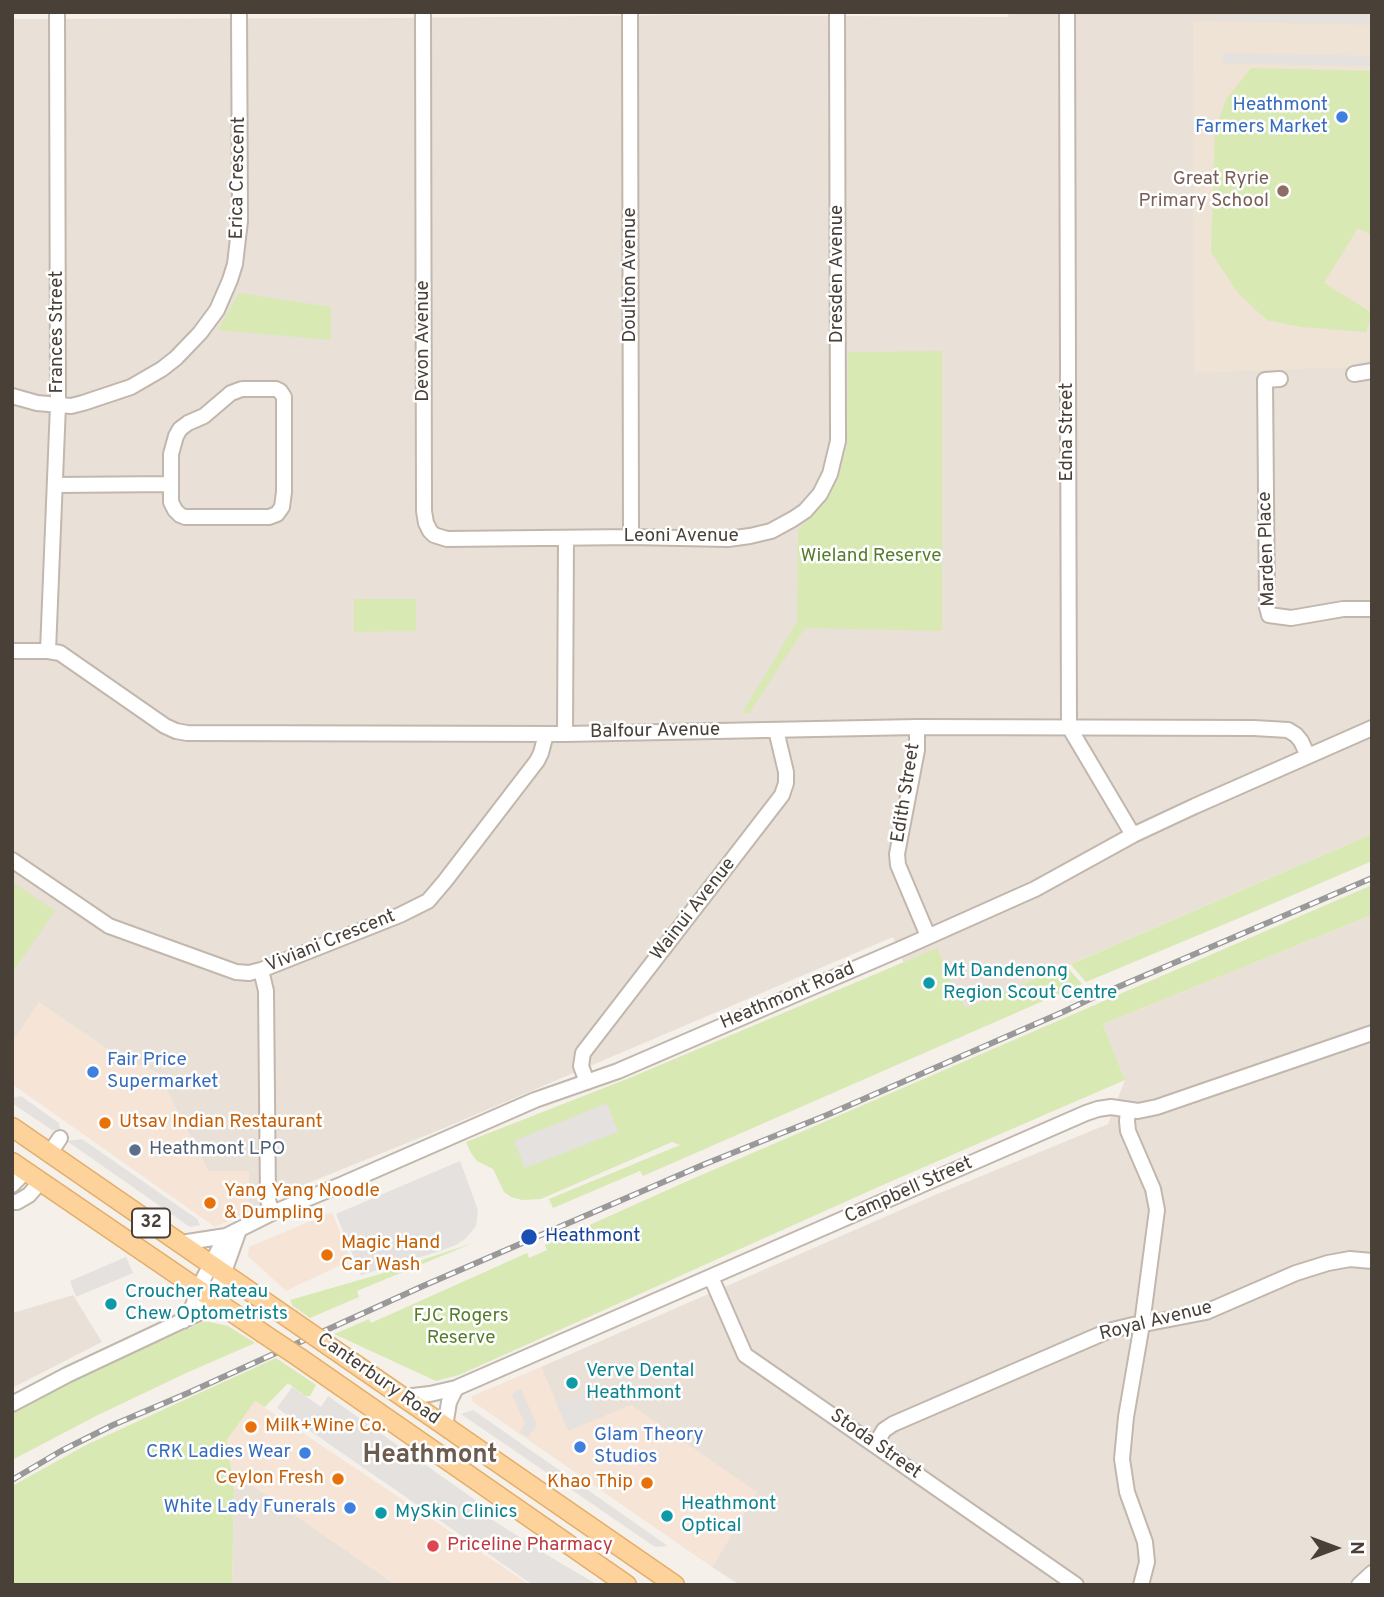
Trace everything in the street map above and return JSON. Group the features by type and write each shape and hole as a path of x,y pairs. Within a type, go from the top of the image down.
{"main road":[{"name":"Canterbury Road","path":"12,1127 55,1146 181,1243 675,1585"},
{"path":"26,1171 55,1146"},
{"name":"Canterbury Road","path":"26,1171 627,1585"},
{"path":"348,1391 344,1372 351,1361"},
{"path":"559,1537 575,1515"}],"street":[{"name":"Frances Street","path":"48,651 58,405 57,12"},
{"name":"Erica Crescent","path":"12,396 37,403 71,406 131,387 162,369 194,340 217,310 235,264 240,221 239,12"},
{"name":"Devon Avenue","path":"423,12 426,523 435,535 447,539 566,538"},
{"name":"Doulton Avenue","path":"630,12 631,537"},
{"name":"Dresden Avenue","path":"793,519 805,511 820,494 835,459 838,440 837,12"},
{"name":"Edna Street","path":"1067,12 1069,727"},
{"path":"1354,374 1372,371"},
{"name":"Marden Place","path":"1266,380 1269,615 1292,618 1343,609 1372,609"},
{"path":"239,389 276,389 282,393 285,400 284,492 282,507 277,514 264,517 185,517 171,502 171,484 171,453 180,429 204,416 239,389"},
{"path":"55,485 171,484"},
{"name":"Leoni Avenue","path":"566,538 728,539 771,531 793,519"},
{"path":"565,734 566,538"},
{"name":"Balfour Avenue","path":"12,651 48,651 63,654 165,726 181,732 565,734 917,727 1254,728 1288,730 1296,735 1308,756"},
{"name":"Edith Street","path":"917,727 916,750 897,854 898,865 928,936"},
{"path":"1069,727 1133,835"},
{"name":"Heathmont Road","path":"181,1243 233,1233 272,1213 535,1100 587,1083 643,1060 1035,889 1133,835 1372,728"},
{"name":"Wainui Avenue","path":"587,1083 582,1066 583,1053 782,795 786,772 776,730"},
{"name":"Viviani Crescent","path":"12,860 109,926 236,972 249,973 400,915 428,901 537,761 546,734"},
{"path":"261,970 266,991 268,1200 272,1213"},
{"name":"Campbell Street","path":"404,1397 456,1388 1086,1113 1111,1107 1138,1111 1157,1107 1372,1033"},
{"path":"1128,1110 1128,1131 1153,1189 1157,1210 1122,1459 1127,1492 1146,1542 1147,1562 1141,1585"},
{"path":"12,1185 26,1171"},
{"path":"14,1200 29,1195 26,1171"},
{"path":"12,1404 67,1375 184,1321 193,1306 205,1294 233,1233"},
{"name":"Royal Avenue","path":"875,1445 884,1430 893,1424 1108,1331 1206,1312 1328,1262 1350,1259 1372,1261"},
{"name":"Stoda Street","path":"711,1277 745,1355 1076,1585"},
{"path":"445,1427 449,1402 456,1388"},
{"path":"1359,1585 1372,1573"}],"shaded area":[{"path":"1009,12 1372,12 1372,834 929,1025 893,937 449,1126 291,1190 249,1212 249,1171 208,1171 158,1073 122,1059 39,1003 12,1043 12,19 680,15 1008,17"},
{"path":"1221,14 1372,17 1372,22 1221,19"},
{"name":"Great Ryrie Primary School","path":"1193,21 1372,25 1372,357 1349,367 1194,373"},
{"path":"1223,53 1372,56 1372,66 1222,63"},
{"path":"1372,915 1372,1585 740,1585 712,1567 757,1492 568,1431 541,1367 935,1195 1108,1124 1125,1080 1103,1024"},
{"path":"39,1002 122,1059 158,1073 208,1171 249,1171 249,1212 215,1227 12,1084 12,1043"},
{"path":"21,1096 59,1123 60,1129 52,1130 12,1103 12,1098"},
{"path":"607,1103 618,1132 525,1168 514,1141"},
{"path":"82,1139 197,1219 200,1225 190,1227 67,1141"},
{"path":"460,1161 478,1210 476,1226 466,1238 437,1252 361,1275 336,1214"},
{"path":"332,1212 351,1260 286,1291 248,1256 249,1247"},
{"path":"12,1217 13,1313 73,1295 102,1342 12,1388"},
{"path":"126,1257 133,1273 76,1297 70,1281"},
{"path":"541,1367 568,1431 631,1405 757,1492 712,1567 472,1401 472,1396"},
{"path":"292,1387 321,1407 328,1396 488,1509 485,1515 598,1585 533,1585 277,1408"},
{"path":"521,1389 537,1425 528,1437 520,1432 525,1424 512,1394"},
{"path":"588,1395 597,1417 568,1430 557,1405"},
{"path":"255,1401 530,1585 396,1585 249,1483 234,1489 227,1440"},
{"path":"473,1410 668,1546 655,1547 461,1414"},
{"path":"249,1483 396,1585 232,1585 234,1489"}],"green space":[{"path":"1251,68 1372,71 1372,235 1358,228 1324,283 1372,313 1366,332 1301,327 1267,320 1238,293 1211,252 1215,129 1227,98"},
{"path":"239,293 331,307 331,340 218,330"},
{"name":"Wieland Reserve","path":"942,351 942,631 805,628 749,713 742,713 797,622 798,530 817,510 832,488 847,446 848,352"},
{"path":"354,599 416,599 416,631 354,632"},
{"path":"1372,834 1372,861 1086,982 1071,964"},
{"path":"12,882 55,911 12,973"},
{"name":"FJC Rogers Reserve","path":"1372,885 1372,915 1103,1024 1125,1080 885,1184 459,1375 436,1381 334,1334 369,1319 371,1323 527,1253 529,1258 547,1250 545,1245 683,1183"},
{"path":"937,948 966,1008 1066,966 1082,984 643,1176 640,1171 553,1208 549,1199 680,1145 672,1142 541,1199 522,1200 504,1192 493,1169 477,1161 466,1142 632,1077"},
{"path":"473,1243 357,1291 359,1297 310,1318 293,1306 290,1300 377,1275"},
{"path":"205,1321 228,1326 255,1343 96,1416 12,1460 12,1413 73,1379"},
{"path":"276,1358 316,1385 310,1396 305,1396 288,1383 265,1407 255,1401 227,1440 234,1489 232,1585 12,1585 12,1486 86,1445"}],"railway":[{"path":"12,1480 113,1425 423,1286 705,1164 827,1115 1372,878"}],"place":[{"name":"Heathmont Farmers Market","path":"1342,117"},
{"name":"Great Ryrie Primary School","path":"1283,191"},
{"name":"Mt Dandenong Region Scout Centre","path":"929,983"},
{"name":"Fair Price Supermarket","path":"93,1072"},
{"name":"Utsav Indian Restaurant","path":"105,1123"},
{"name":"Heathmont LPO","path":"135,1150"},
{"name":"Yang Yang Noodle & Dumpling","path":"210,1203"},
{"name":"Heathmont","path":"529,1237"},
{"name":"Magic Hand Car Wash","path":"327,1255"},
{"name":"Croucher Rateau Chew Optometrists","path":"111,1304"},
{"name":"Verve Dental Heathmont","path":"572,1383"},
{"name":"Milk+Wine Co.","path":"251,1427"},
{"name":"Glam Theory Studios","path":"580,1447"},
{"name":"CRK Ladies Wear","path":"305,1453"},
{"name":"Ceylon Fresh","path":"338,1479"},
{"name":"Khao Thip","path":"647,1483"},
{"name":"White Lady Funerals","path":"350,1508"},
{"name":"MySkin Clinics","path":"381,1513"},
{"name":"Heathmont Optical","path":"667,1516"},
{"name":"Priceline Pharmacy","path":"433,1546"}],"district":[{"name":"Heathmont","path":"430,1457"}]}
